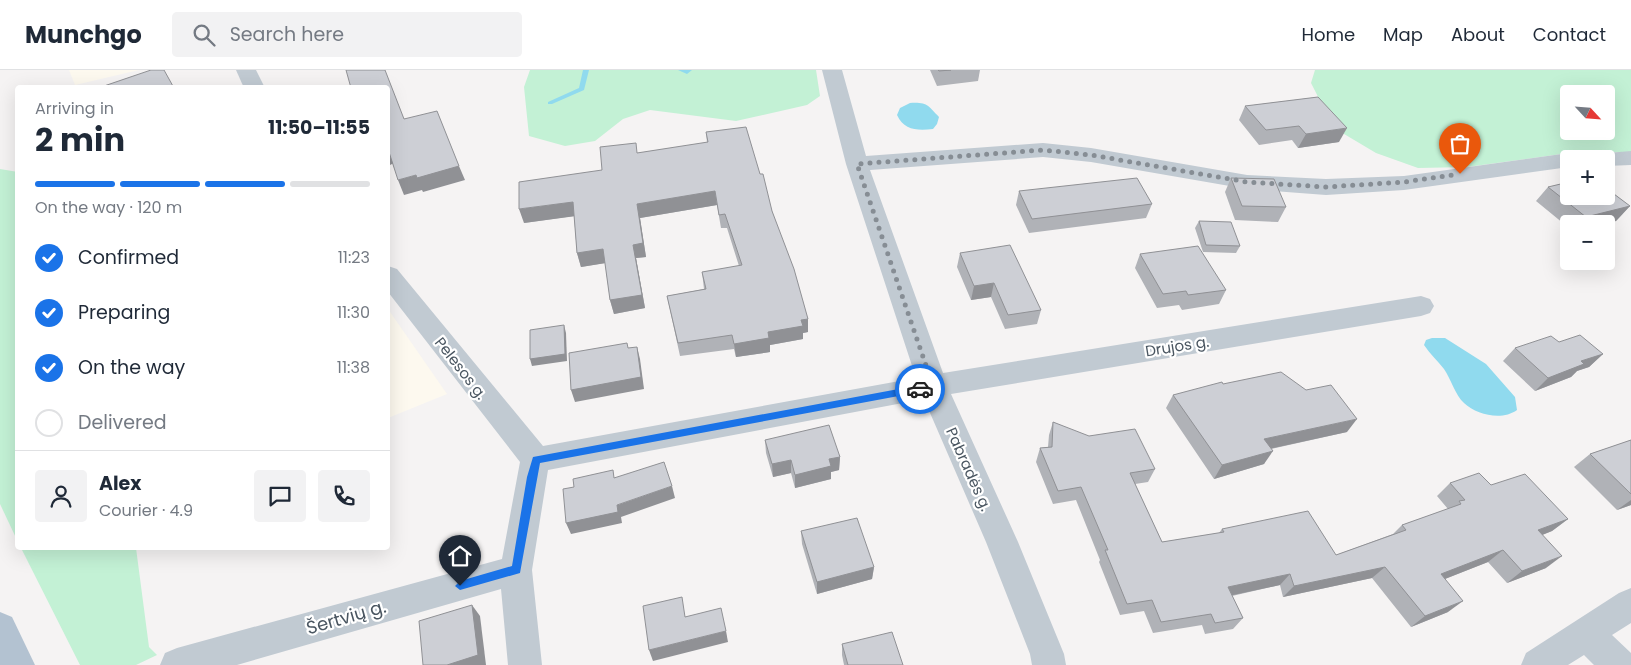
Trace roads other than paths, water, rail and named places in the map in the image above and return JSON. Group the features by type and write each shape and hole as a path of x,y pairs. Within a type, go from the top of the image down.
{"main road":[{"path":"0,628 18,665"}],"street":[{"path":"246,70 254,85"},
{"name":"Pabradės g.","path":"832,70 857,164 933,386 1002,542 1047,654 1049,665"},
{"path":"857,164 1043,150 1091,155 1247,182 1326,187 1404,182 1560,161"},
{"path":"1615,159 1631,158"},
{"name":"Pelesos g.","path":"390,278 536,460"},
{"name":"Drujos g.","path":"536,460 933,386 1421,306"},
{"path":"525,665 516,570 531,477 536,460"},
{"name":"Šertvių g.","path":"177,665 516,570"},
{"path":"1538,665 1631,604"},
{"path":"1585,633 1619,665"}],"water":[{"path":"910,103 921,103 930,107 939,117 933,129 922,130 907,127 903,124 897,115 900,108"},
{"path":"1445,338 1486,364 1515,397 1517,410 1497,416 1476,411 1464,403 1458,396 1444,369 1424,345 1426,340"}],"waterway":[{"path":"550,103 582,89 586,70"},
{"path":"681,70 687,72 689,70"}]}
